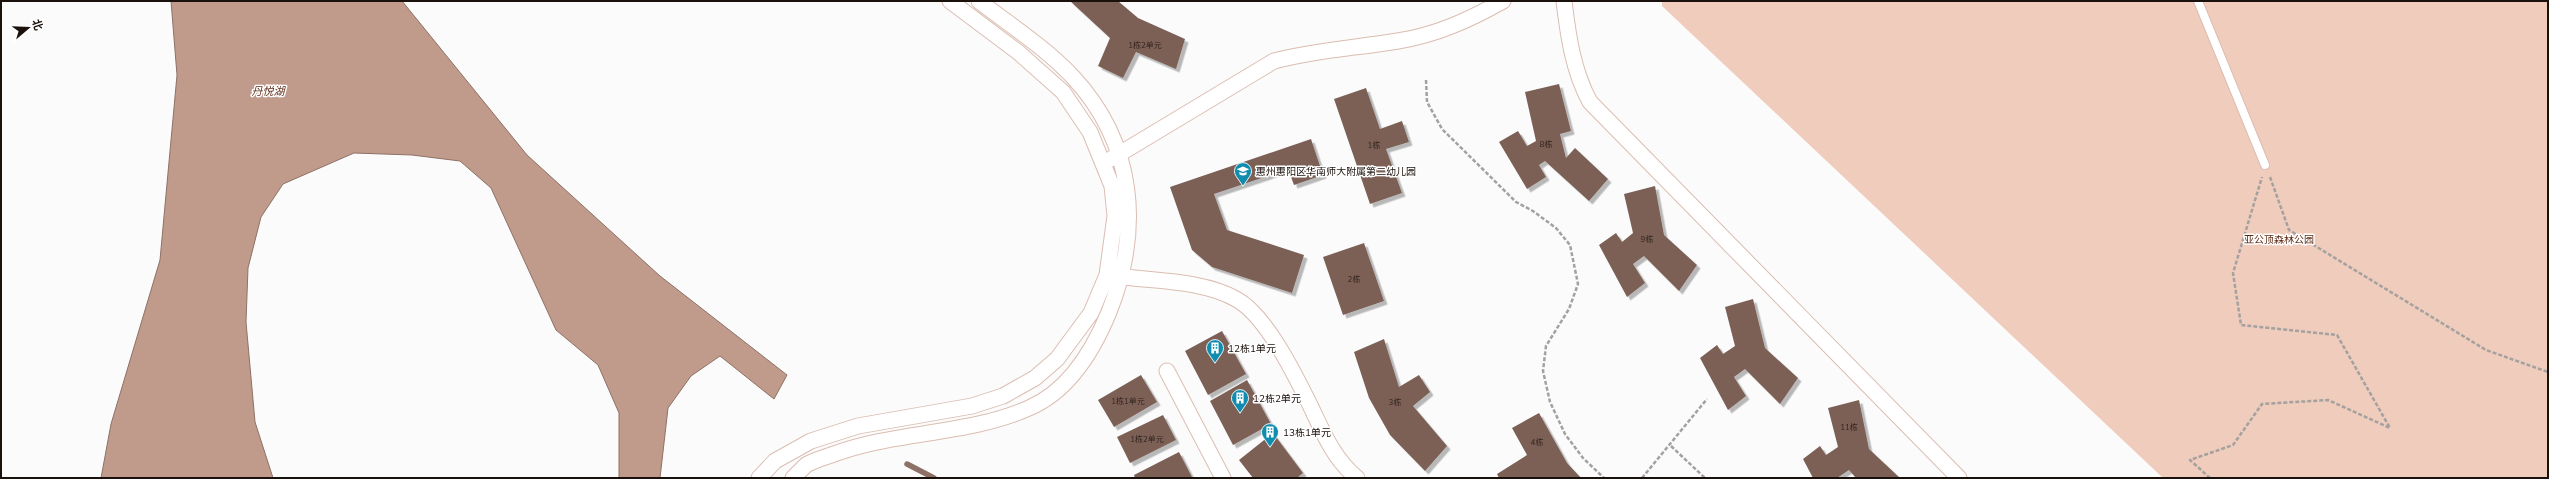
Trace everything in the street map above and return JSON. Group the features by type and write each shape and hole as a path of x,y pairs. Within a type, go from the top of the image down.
{"street":[{"path":"759,478 775,461 811,440 858,426 972,406 1003,396 1035,378 1057,359 1075,338 1114,276 1115,216 1112,186 1090,132 1063,92 1018,52 950,1"},
{"path":"793,478 808,464 853,447 1000,418 1030,408 1060,388 1080,366 1099,335 1130,215 1127,180 1119,155 1094,101 1072,76 1040,48 979,1"},
{"path":"1103,164 1274,61 1303,53 1399,41 1430,34 1465,22 1503,1"},
{"path":"1564,1 1574,62 1582,88 1590,102 1959,478"},
{"path":"1114,276 1167,282 1206,289 1237,299 1263,323 1290,367 1327,444 1347,470 1357,478"},
{"path":"1167,371 1223,478"}],"lane":[{"path":"2198,1 2265,165"}],"path":[{"path":"1426,80 1427,102 1442,129 1516,202 1533,211 1556,228 1570,245 1578,284 1569,309 1546,346 1543,371 1550,402 1565,434 1583,458 1604,478"},
{"path":"2265,165 2289,230 2486,350 2548,372"},
{"path":"2210,478 2190,460 2233,445 2262,404 2328,400 2390,428 2337,335 2241,325 2233,273 2265,165"},
{"path":"1642,478 1671,446 1707,399"},
{"path":"1671,446 1705,478"}],"green space":[{"name":"亚公顶森林公园","path":"1662,1 2548,1 2548,478 2163,478 1662,6"}],"water":[{"name":"丹悦湖","path":"171,1 402,1 527,155 660,276 787,375 774,399 720,356 691,376 668,408 660,478 619,478 619,413 598,365 556,330 491,188 460,161 412,155 354,153 283,184 261,217 248,268 246,322 255,422 273,478 101,478 111,424 160,260 177,75"}],"building":[{"path":"1070,1 1118,1 1138,18 1185,39 1176,69 1136,52 1123,78 1098,66 1110,38"},
{"path":"1559,84 1571,131 1560,134 1566,158 1575,148 1608,179 1589,201 1545,161 1539,165 1546,177 1527,189 1499,142 1518,131 1527,146 1536,141 1525,92"},
{"path":"1366,88 1380,129 1402,121 1409,142 1386,149 1402,193 1370,204 1334,99"},
{"path":"1311,139 1323,175 1294,185 1288,169 1214,194 1227,230 1304,255 1292,293 1212,267 1192,250 1170,187"},
{"path":"1655,186 1664,235 1697,265 1679,291 1644,256 1633,264 1645,283 1627,297 1599,245 1616,233 1622,242 1633,233 1624,194"},
{"path":"1364,243 1384,301 1343,315 1323,257"},
{"path":"1753,299 1765,348 1798,378 1780,404 1745,369 1734,377 1746,396 1728,410 1700,358 1717,345 1723,354 1735,346 1725,307"},
{"name":"12栋1单元","path":"1222,331 1246,374 1208,395 1185,351"},
{"path":"1384,339 1399,387 1419,375 1430,392 1413,406 1447,446 1425,471 1390,435 1369,398 1354,352"},
{"path":"1141,375 1157,402 1114,427 1098,400"},
{"name":"12栋2单元","path":"1247,380 1271,424 1233,445 1210,401"},
{"path":"1859,400 1869,449 1900,478 1856,478 1849,470 1837,478 1813,478 1803,459 1820,446 1826,455 1838,447 1828,408"},
{"path":"1539,413 1567,463 1581,478 1499,478 1497,474 1527,455 1512,428"},
{"path":"1163,415 1176,440 1130,463 1117,437"},
{"name":"13栋1单元","path":"1273,433 1303,473 1297,478 1253,478 1239,460"},
{"path":"1179,452 1192,477 1135,478 1134,475"}],"waterway":[{"path":"907,464 934,478"}],"place":[{"name":"惠州惠阳区华南师大附属第二幼儿园","path":"1243,186"},
{"name":"12栋1单元","path":"1215,363"},
{"name":"12栋2单元","path":"1240,413"},
{"name":"13栋1单元","path":"1270,447"}]}
